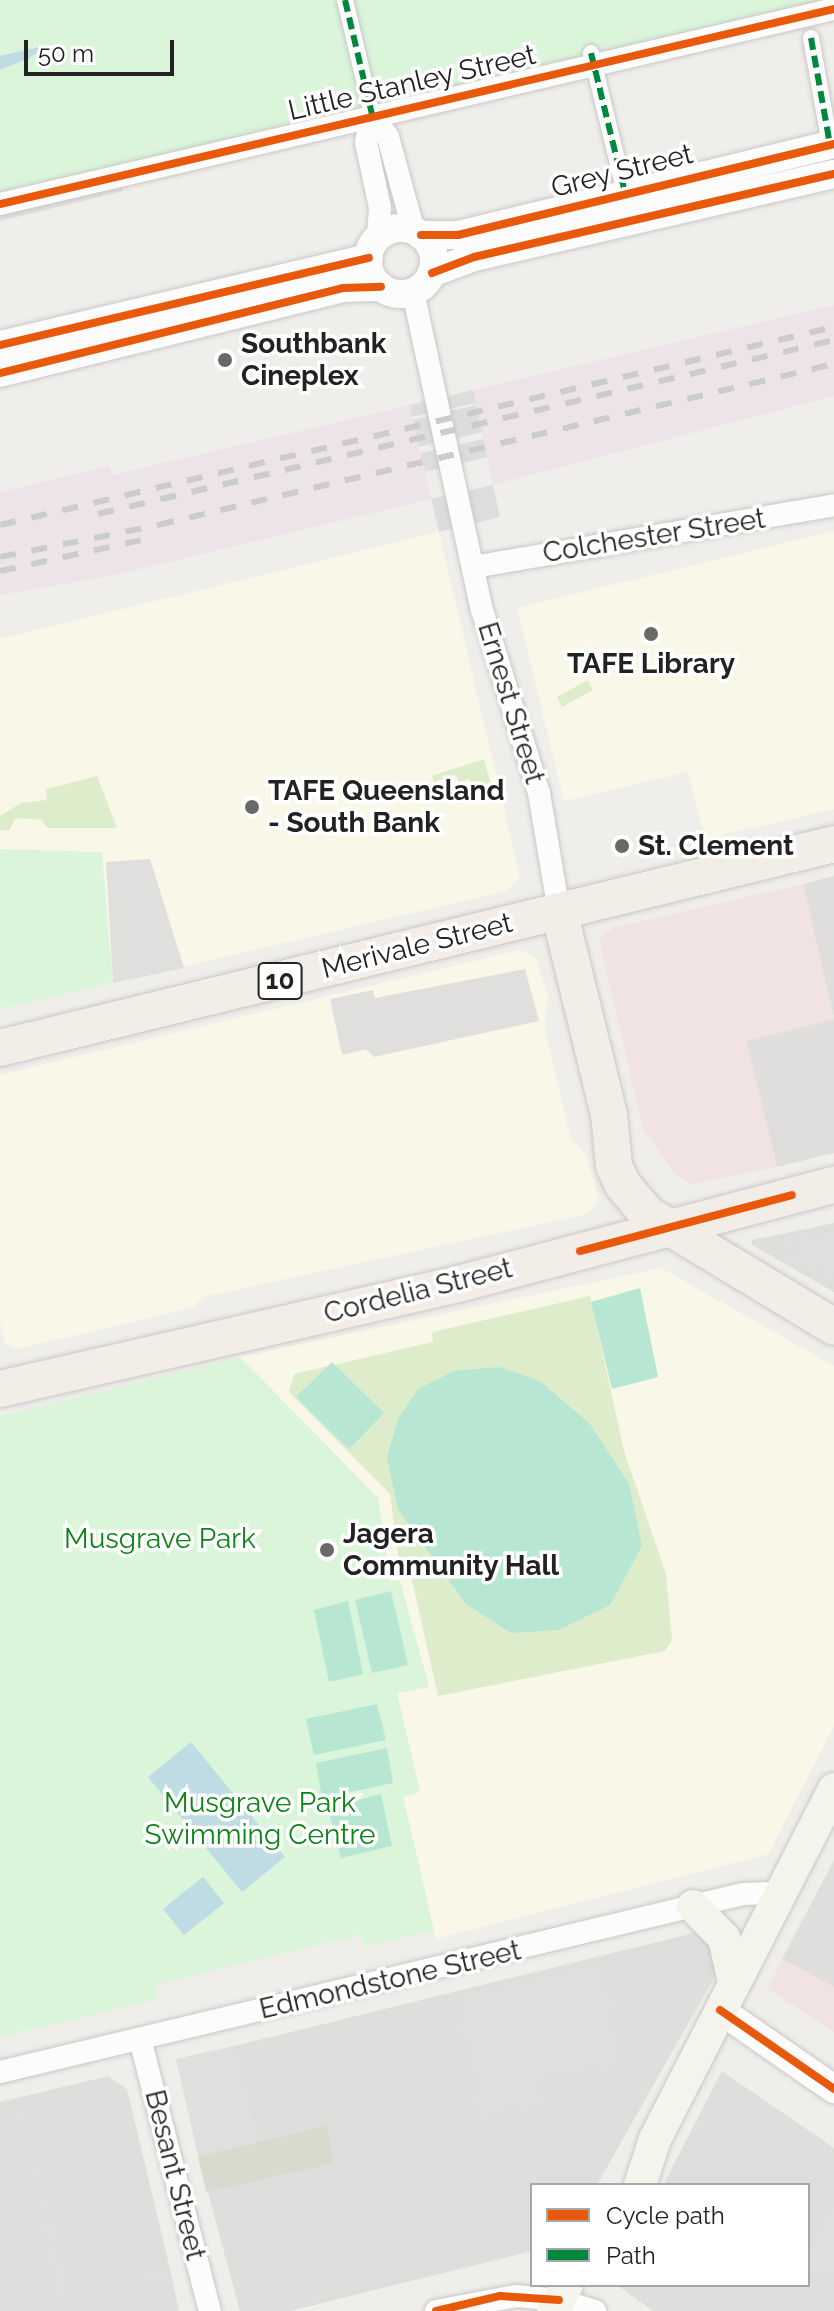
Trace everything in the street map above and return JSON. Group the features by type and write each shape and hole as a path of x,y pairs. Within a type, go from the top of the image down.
{"main road":[{"name":"Merivale Street","path":"0,1048 834,844"},
{"name":"Ernest Street","path":"559,911 609,1114 674,1226 728,1265 834,1327"},
{"name":"Cordelia Street","path":"0,1389 458,1284 834,1185"},
{"path":"641,2183 655,2139 834,1789"},
{"path":"693,1906 724,1938 734,1982"},
{"path":"621,2183 637,2153 655,2139"}],"street":[{"path":"0,373 343,288 381,287 396,294 422,282 433,252 417,234 388,137 372,114 345,0"},
{"name":"Little Stanley Street","path":"0,204 593,59 834,9"},
{"path":"811,38 832,144"},
{"path":"593,59 625,193"},
{"path":"372,114 366,142 380,208 374,248 381,287"},
{"name":"Grey Street","path":"417,234 458,235 832,144"},
{"name":"Grey Street","path":"422,282 474,257 834,174"},
{"path":"0,345 374,248 397,228 417,234"},
{"name":"Ernest Street","path":"422,282 473,567 539,793 559,911"},
{"name":"Colchester Street","path":"473,567 834,505"},
{"name":"Edmondstone Street","path":"0,2072 743,1894 780,1893"},
{"path":"720,2010 834,2089"},
{"name":"Besant Street","path":"140,2039 210,2311"},
{"path":"436,2311 500,2296 574,2301"}],"shaded area":[{"path":"122,186 123,191 0,221 0,215"},
{"path":"834,305 834,396 493,485 473,390"},
{"path":"410,405 431,499 111,576 0,595 0,492 109,466 112,475"},
{"name":"TAFE Queensland - South Bank","path":"834,531 834,809 705,839 688,772 564,801 517,608"},
{"name":"TAFE Queensland - South Bank","path":"439,532 520,877 507,891 0,1009 0,639"},
{"path":"150,859 184,968 113,983 106,862"},
{"path":"834,876 834,1019 803,884"},
{"path":"803,884 834,1019 746,1041 777,1167 692,1184 676,1175 643,1129 599,940 612,928"},
{"path":"520,950 536,957 548,997 544,1024 570,1137 586,1155 599,1198 588,1214 202,1297 192,1308 17,1349 5,1343 0,1322 0,1075"},
{"path":"525,969 539,1021 374,1057 366,1049 342,1055 330,999 373,990 375,998"},
{"path":"834,1019 834,1153 777,1167 746,1041"},
{"path":"834,1223 834,1292 752,1245 752,1240"},
{"path":"834,1232 834,1276 797,1259 802,1250 790,1251 789,1246 804,1239"},
{"path":"661,1268 834,1366 834,1726 768,1854 436,1939 403,1796 420,1791 397,1693 429,1687 399,1580 390,1582 378,1498 240,1357"},
{"path":"834,1860 834,1987 782,1959"},
{"path":"706,1930 723,1962 598,2183 530,2183 530,2251 290,2311 240,2311 198,2156 256,2142 234,2046"},
{"path":"782,1959 834,1987 834,2032 767,1989"},
{"path":"600,1963 622,2061 534,2081 538,2102 482,2115 456,1996"},
{"path":"234,2046 256,2143 198,2156 176,2059"},
{"path":"722,2071 834,2148 834,2311 653,2311 620,2287 810,2287 810,2183 664,2183"},
{"path":"108,2076 127,2089 171,2273 65,2299 17,2098"},
{"path":"17,2098 65,2298 171,2273 179,2311 0,2311 0,2102"},
{"path":"326,2126 334,2163 206,2192 198,2156"},
{"path":"834,2203 832,2278 810,2266 810,2248"}],"green space":[{"path":"0,0 834,0 0,204"},
{"path":"588,680 593,690 562,707 557,697"},
{"path":"484,759 492,789 471,789 469,779 459,782 456,775 434,782 432,776"},
{"path":"97,776 117,828 48,828 41,820 16,818 9,831 0,830 0,816 21,803 47,800 46,789"},
{"path":"0,849 102,852 113,983 0,1009"},
{"path":"640,1288 658,1377 612,1389 591,1302"},
{"path":"590,1296 624,1451 666,1574 672,1640 665,1651 438,1696 409,1567 400,1569 390,1494 289,1392 294,1374 433,1342 432,1332"},
{"name":"Musgrave Park","path":"240,1357 378,1498 390,1581 400,1580 429,1687 397,1693 420,1792 403,1797 434,1930 365,1947 361,1935 238,1964 156,1985 159,1999 0,2037 0,1416"},
{"path":"332,1362 384,1413 349,1449 296,1397"},
{"path":"499,1367 540,1381 590,1424 629,1484 642,1546 610,1605 558,1630 511,1633 466,1604 398,1509 387,1457 398,1419 418,1389 454,1371"},
{"path":"391,1591 408,1665 372,1673 355,1600"},
{"path":"348,1601 363,1674 329,1682 314,1610"},
{"path":"377,1704 386,1740 314,1755 306,1719"},
{"path":"387,1748 393,1783 322,1798 316,1763"},
{"path":"381,1794 392,1846 341,1858 328,1808"}],"water":[{"path":"48,45 29,58 0,70 0,56"},
{"path":"191,1742 285,1857 242,1892 148,1777"},
{"path":"203,1877 224,1903 184,1935 163,1909"}],"pier":[{"path":"473,390 476,403 412,417 410,405"},
{"path":"476,405 482,432 419,447 413,420"},
{"path":"483,439 487,457 425,472 421,453"},
{"path":"493,485 500,517 439,532 431,499"}],"railway":[{"path":"0,525 834,327"},
{"path":"98,514 834,340"},
{"path":"0,557 158,525 834,364"},
{"path":"0,571 141,540"}],"marked path":[{"path":"345,0 372,114"},
{"path":"811,38 830,145"},
{"path":"591,53 625,193"}],"cycle path":[{"path":"0,204 834,9"},
{"path":"421,235 458,235 834,144"},
{"path":"432,273 474,257 834,174"},
{"path":"0,345 369,258"},
{"path":"0,373 343,288 381,287"},
{"path":"580,1251 792,1195"},
{"path":"720,2010 834,2089"},
{"path":"436,2311 500,2296 559,2300"}],"place":[{"name":"Southbank Cineplex","path":"225,360"},
{"name":"TAFE Library","path":"651,634"},
{"name":"TAFE Queensland - South Bank","path":"252,807"},
{"name":"St. Clement","path":"622,846"},
{"name":"Jagera Community Hall","path":"327,1550"}],"park label":[{"name":"Musgrave Park Swimming Centre","path":"260,1819"}]}
